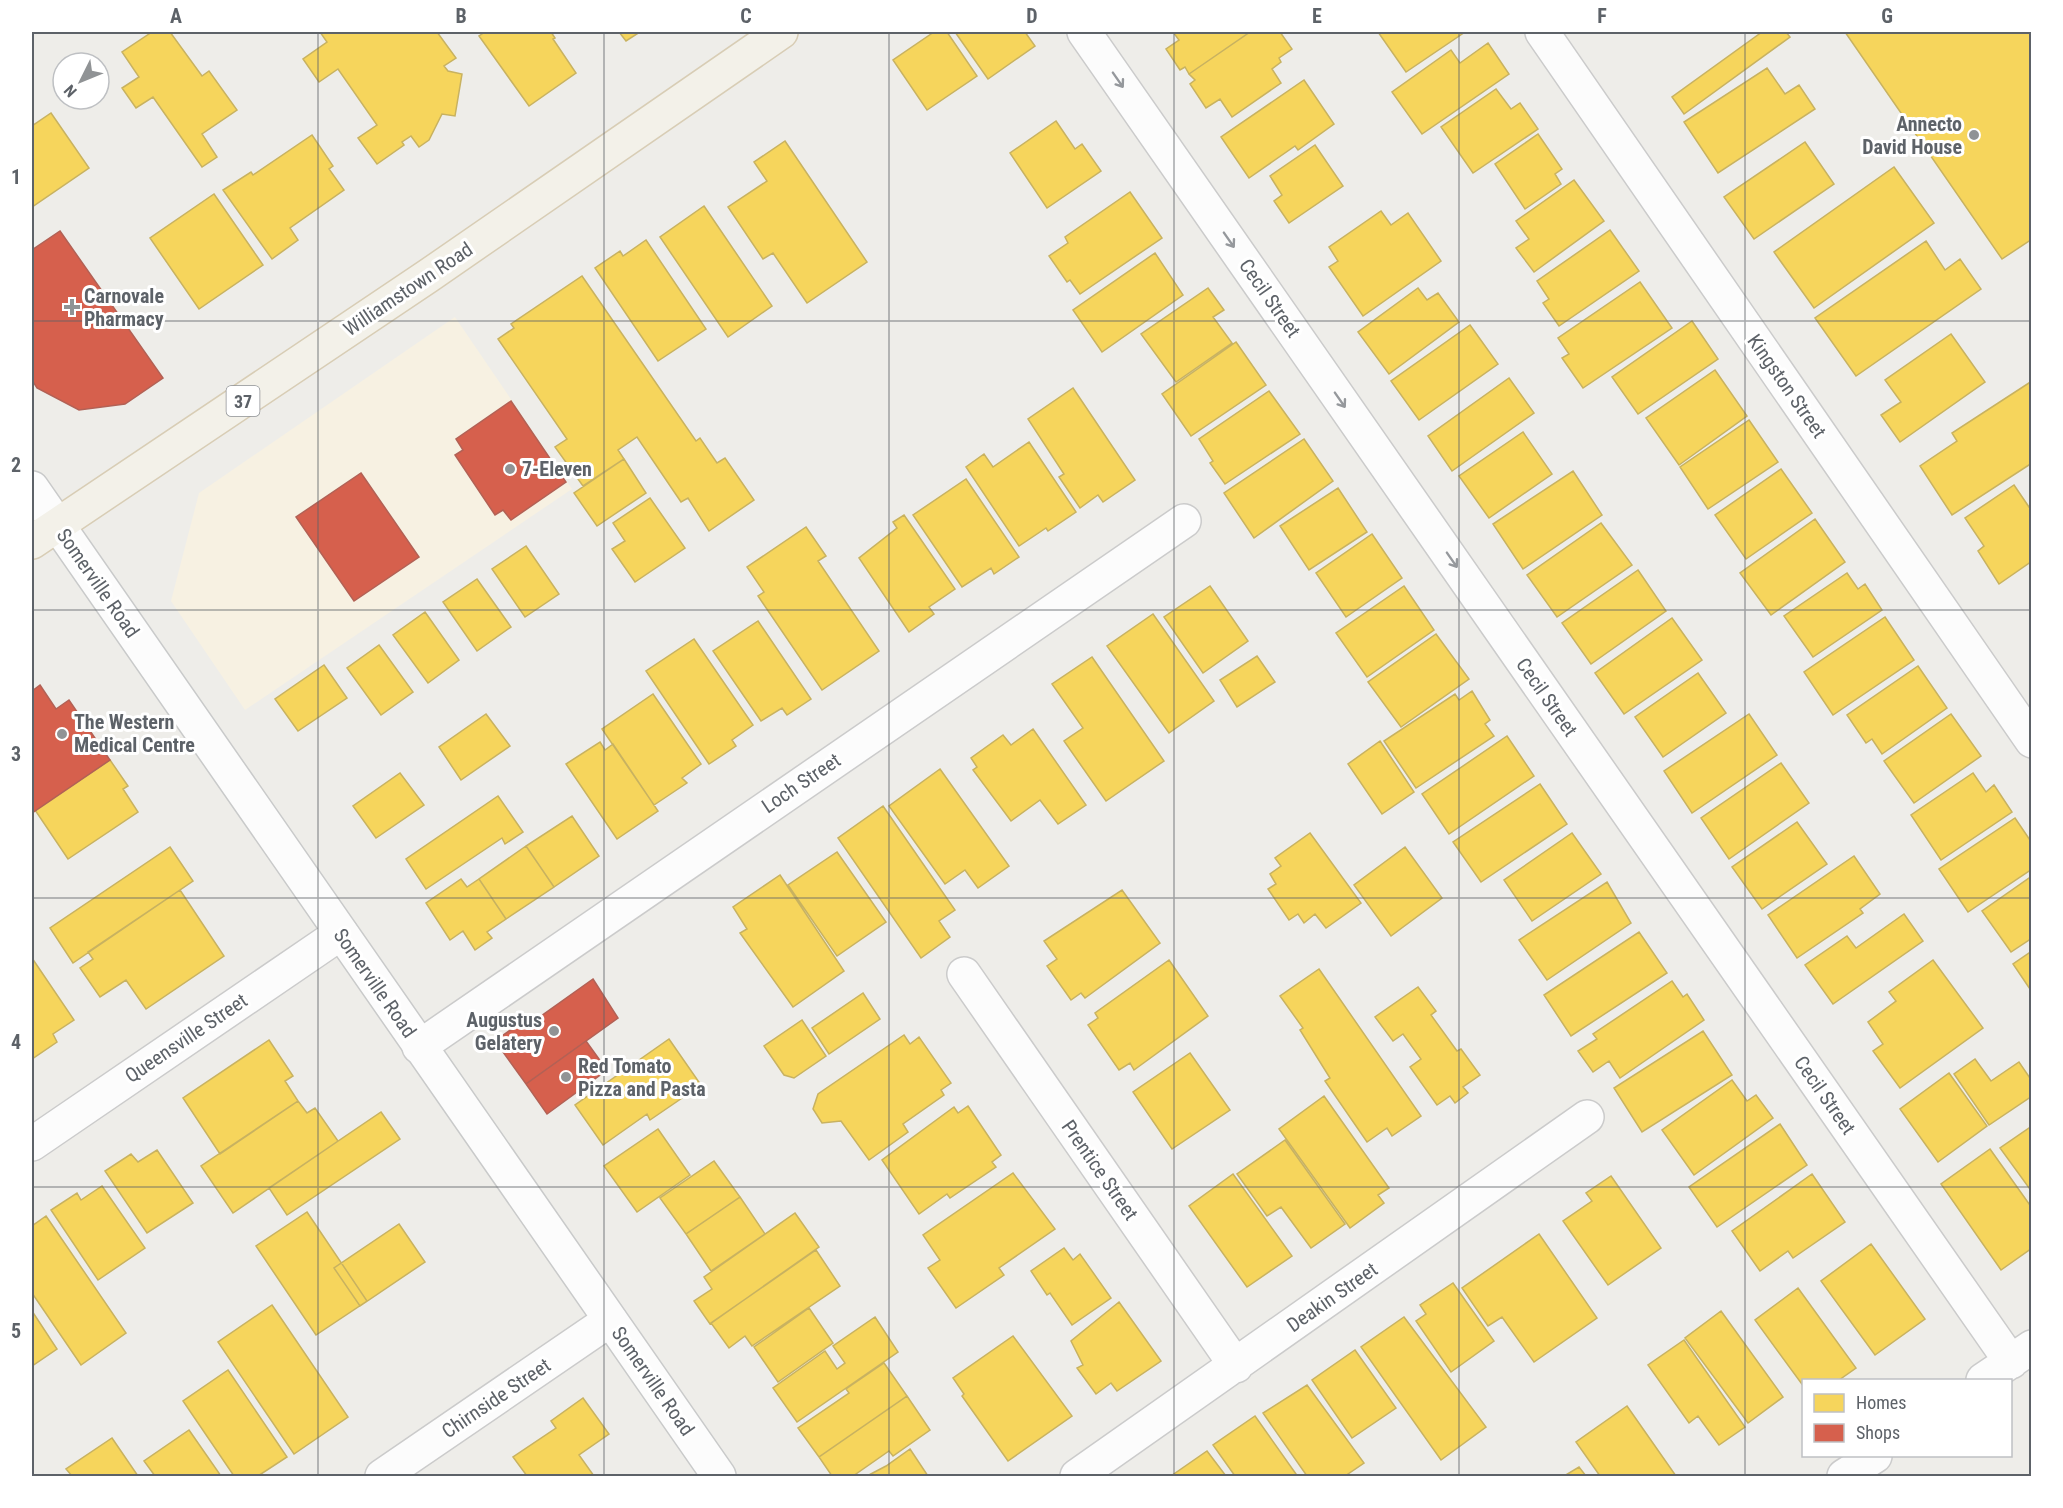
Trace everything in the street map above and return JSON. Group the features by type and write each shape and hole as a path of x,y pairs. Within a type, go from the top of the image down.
{"main road":[{"name":"Williamstown Road","path":"44,534 408,289 781,32"}],"street":[{"name":"Cecil Street","path":"1084,32 2021,1354"},
{"name":"Kingston Street","path":"1542,32 2031,741"},
{"name":"Somerville Road","path":"32,488 44,534 341,933 719,1476"},
{"name":"Loch Street","path":"419,1047 1184,521"},
{"name":"Queensville Street","path":"32,1144 341,933"},
{"name":"Prentice Street","path":"964,974 1236,1366"},
{"name":"Deakin Street","path":"1077,1476 1587,1117"},
{"name":"Chirnside Street","path":"382,1476 610,1320"},
{"path":"1984,1379 2021,1354"},
{"path":"1844,1476 1872,1457"}],"shaded area":[{"name":"7-Eleven","path":"455,317 572,489 245,710 171,601 199,493"}],"building: Homes":[{"path":"152,32 170,32 202,76 209,71 237,110 202,134 217,157 202,167 153,97 136,108 122,88 139,77 122,52"},
{"path":"320,32 437,32 456,58 444,66 448,71 462,74 455,116 442,114 429,140 419,147 411,136 402,142 404,145 377,164 358,138 377,125 338,69 319,82 303,59 327,42"},
{"path":"485,32 551,32 555,38 553,39 576,73 529,106 479,36"},
{"path":"619,32 640,32 626,41"},
{"path":"934,32 947,32 977,76 927,110 893,60"},
{"path":"955,32 1025,32 1035,46 988,79"},
{"path":"1173,32 1250,32 1189,74 1185,67 1180,70 1166,49 1179,40"},
{"path":"1250,32 1280,32 1292,49 1279,58 1281,62 1272,69 1281,83 1232,117 1220,99 1206,108 1190,84 1195,80 1189,74"},
{"path":"1378,32 1465,32 1406,72"},
{"path":"1762,32 1786,32 1790,37 1684,114 1672,97"},
{"name":"Annecto David House","path":"1845,32 2032,32 2032,239 2002,259"},
{"path":"1488,43 1509,74 1422,134 1392,92 1451,50 1460,63"},
{"path":"1767,68 1785,94 1799,85 1815,109 1718,173 1684,122"},
{"path":"1304,80 1334,124 1298,150 1295,146 1249,178 1221,137"},
{"path":"1496,89 1511,109 1520,103 1538,129 1473,173 1441,127"},
{"path":"51,113 89,168 32,207 32,126"},
{"path":"1056,121 1075,149 1082,144 1101,171 1047,208 1010,153"},
{"path":"1538,134 1562,169 1555,174 1561,184 1525,209 1495,164"},
{"path":"312,135 333,166 329,169 344,190 290,228 298,240 272,259 223,190 251,172 253,175"},
{"path":"785,141 867,262 807,303 773,253 763,259 728,207 767,181 754,162"},
{"path":"1805,142 1834,184 1754,239 1724,197"},
{"path":"1315,145 1343,186 1289,223 1274,201 1282,195 1270,176"},
{"path":"1894,167 1934,223 1814,308 1774,252"},
{"path":"1574,180 1604,221 1534,272 1516,248 1529,239 1516,221"},
{"path":"1130,192 1162,238 1080,294 1070,280 1067,282 1049,256 1068,243 1065,237"},
{"path":"214,194 263,265 199,309 150,238"},
{"path":"704,206 772,306 728,337 660,237"},
{"path":"1381,211 1391,225 1408,213 1441,261 1363,316 1329,267 1338,261 1329,247"},
{"path":"1610,230 1639,271 1559,326 1543,303 1549,299 1537,281"},
{"path":"646,240 706,329 658,361 595,268 620,251 623,256"},
{"path":"1926,241 1945,270 1960,259 1981,289 1856,376 1815,318"},
{"path":"1155,253 1183,295 1102,352 1073,310"},
{"path":"582,276 696,441 700,438 717,463 725,458 754,500 709,531 688,498 681,502 637,437 618,450 624,459 583,486 555,447 567,439 498,339 514,328 511,324"},
{"path":"1640,282 1672,328 1583,388 1562,358 1569,354 1558,338"},
{"path":"1208,288 1224,310 1213,317 1232,343 1176,382 1141,334"},
{"path":"1418,288 1427,300 1438,293 1459,322 1389,374 1358,332"},
{"path":"1692,321 1718,359 1638,414 1612,377"},
{"path":"1470,325 1498,364 1419,420 1391,381"},
{"path":"1951,334 1985,382 1900,442 1881,415 1901,402 1885,380"},
{"path":"1236,342 1266,385 1191,436 1162,394"},
{"path":"1715,370 1747,416 1679,465 1646,418"},
{"path":"1509,378 1534,413 1452,471 1428,436"},
{"path":"2032,381 2032,463 1952,515 1920,466 1957,441 1952,433"},
{"path":"1073,388 1135,480 1103,502 1098,495 1080,508 1059,477 1064,474 1028,419"},
{"path":"1269,391 1300,434 1225,484 1210,463 1213,461 1199,439"},
{"path":"1749,420 1778,462 1708,509 1680,467"},
{"path":"1523,432 1552,474 1489,518 1459,476"},
{"path":"1304,439 1333,481 1254,538 1224,493"},
{"path":"1029,442 1076,512 1048,531 1046,528 1019,546 966,467 984,454 993,467"},
{"path":"624,459 646,493 597,526 574,493"},
{"path":"1781,469 1812,513 1746,559 1715,515"},
{"path":"1573,471 1602,515 1523,569 1493,524"},
{"path":"966,479 1019,557 994,574 991,568 962,587 913,515"},
{"path":"2014,485 2029,507 2032,506 2032,561 1999,584 1978,551 1984,546 1965,518"},
{"path":"1338,488 1367,532 1309,570 1280,526"},
{"path":"650,498 685,548 635,582 612,549 625,541 613,523"},
{"path":"904,515 955,589 929,607 934,614 909,632 859,558 897,528 893,522"},
{"path":"1815,519 1845,562 1771,615 1740,573"},
{"path":"1601,523 1632,565 1557,617 1527,575"},
{"path":"806,527 826,556 818,561 879,651 822,690 758,596 764,592 747,567"},
{"path":"1372,534 1402,578 1346,617 1316,573"},
{"path":"526,546 559,594 525,617 492,569"},
{"path":"1638,570 1666,611 1591,664 1562,623"},
{"path":"1847,573 1858,589 1865,584 1882,610 1813,657 1784,616"},
{"path":"477,579 511,627 477,651 443,602"},
{"path":"1210,586 1248,641 1203,673 1164,617"},
{"path":"1404,586 1434,630 1367,677 1336,633"},
{"path":"425,612 459,660 428,683 393,635"},
{"path":"1153,614 1214,701 1169,733 1107,646"},
{"path":"1885,617 1914,660 1833,715 1804,672"},
{"path":"1672,618 1702,660 1624,714 1595,673"},
{"path":"758,621 811,699 787,715 782,708 761,721 713,651"},
{"path":"1436,634 1469,679 1401,727 1368,682"},
{"path":"694,639 753,725 732,740 736,746 709,764 646,671"},
{"path":"379,645 413,692 381,715 347,668"},
{"path":"1257,656 1275,682 1237,707 1220,680"},
{"path":"1092,657 1164,761 1106,801 1064,741 1083,728 1052,684"},
{"path":"324,665 347,698 298,731 275,699"},
{"path":"1918,666 1947,708 1882,754 1872,739 1866,743 1847,715"},
{"path":"1698,673 1726,713 1663,757 1635,717"},
{"path":"1472,691 1490,720 1485,724 1494,736 1416,788 1384,741 1455,694 1459,700"},
{"path":"653,694 701,764 682,778 687,783 654,805 602,729"},
{"path":"486,714 510,746 461,780 439,747"},
{"path":"1749,714 1777,755 1692,813 1664,771"},
{"path":"1951,714 1981,756 1914,803 1884,761"},
{"path":"1033,729 1086,805 1058,824 1040,800 1011,821 973,770 977,767 971,758 1003,735 1011,745"},
{"path":"1507,736 1534,776 1449,834 1422,794"},
{"path":"1380,741 1414,792 1382,814 1348,764"},
{"path":"600,742 605,750 613,744 658,811 617,839 566,764"},
{"path":"110,760 128,786 123,789 138,812 68,859 35,810"},
{"path":"1781,763 1809,803 1729,859 1701,818"},
{"path":"940,769 1009,866 978,888 965,870 945,884 889,806"},
{"path":"400,773 424,805 376,838 353,806"},
{"path":"1973,773 1986,792 1994,785 2012,812 1941,860 1911,815"},
{"path":"1540,784 1567,824 1481,882 1453,842"},
{"path":"498,796 523,832 505,844 502,838 426,889 406,859"},
{"path":"883,806 955,910 939,921 950,937 921,958 838,838"},
{"path":"572,816 599,856 554,887 526,846"},
{"path":"2015,818 2032,843 2032,869 1968,912 1939,869"},
{"path":"1797,822 1827,864 1762,909 1732,867"},
{"path":"1310,833 1361,903 1326,928 1315,914 1304,923 1298,914 1289,920 1268,889 1276,884 1270,874 1281,866 1275,858"},
{"path":"1572,833 1601,874 1532,921 1504,880"},
{"path":"526,846 554,887 506,919 479,879"},
{"path":"170,847 193,881 73,963 50,928"},
{"path":"1405,847 1442,898 1391,936 1354,885"},
{"path":"837,852 886,922 837,956 788,885"},
{"path":"1854,856 1880,894 1860,909 1863,913 1797,958 1768,915"},
{"path":"780,875 844,971 793,1007 740,933 747,929 733,907"},
{"path":"2032,876 2032,938 2011,952 1982,911"},
{"path":"461,879 467,887 479,879 506,919 487,932 492,938 475,950 463,931 450,940 426,903"},
{"path":"1607,882 1631,923 1547,980 1519,940"},
{"path":"180,890 224,956 146,1009 126,980 100,997 80,968 93,959 88,952"},
{"path":"1122,890 1160,943 1085,998 1081,993 1071,1000 1047,966 1057,959 1044,941"},
{"path":"1904,914 1923,941 1833,1004 1805,965 1847,936 1856,948"},
{"path":"1639,932 1667,973 1571,1036 1544,995"},
{"path":"2032,951 2032,992 2013,964"},
{"path":"32,958 74,1020 53,1034 57,1042 32,1059"},
{"path":"1169,960 1208,1016 1134,1070 1130,1063 1119,1070 1088,1025 1098,1018 1095,1013"},
{"path":"1933,960 1983,1028 1900,1088 1873,1051 1883,1044 1868,1022 1896,1001 1889,992"},
{"path":"1319,969 1421,1116 1392,1136 1387,1128 1367,1142 1325,1081 1330,1078 1300,1030 1303,1028 1280,996"},
{"path":"1672,981 1683,997 1687,994 1704,1020 1620,1078 1609,1061 1593,1072 1578,1051 1597,1039 1593,1034"},
{"path":"1418,987 1436,1011 1431,1015 1457,1051 1461,1049 1480,1075 1463,1087 1468,1093 1455,1103 1450,1096 1437,1105 1410,1067 1421,1059 1403,1034 1393,1041 1375,1017"},
{"path":"863,993 880,1019 829,1054 812,1028"},
{"path":"802,1020 826,1056 794,1078 784,1075 764,1046"},
{"path":"1703,1031 1732,1075 1642,1132 1614,1088"},
{"path":"904,1035 910,1044 919,1037 951,1083 941,1090 944,1095 903,1124 908,1132 869,1160 841,1121 822,1123 813,1109 818,1094"},
{"path":"669,1039 701,1085 650,1120 647,1114 603,1145 575,1105"},
{"path":"269,1040 293,1076 285,1081 298,1101 220,1154 183,1098"},
{"path":"1190,1053 1230,1110 1172,1149 1133,1092"},
{"path":"1975,1059 1991,1081 2019,1062 2032,1081 2032,1096 1989,1125 1954,1074"},
{"path":"1949,1073 1987,1126 1938,1162 1900,1109"},
{"path":"1732,1080 1747,1101 1756,1095 1773,1118 1694,1175 1662,1130"},
{"path":"1324,1096 1389,1188 1378,1195 1384,1203 1350,1228 1279,1129"},
{"path":"298,1101 307,1113 315,1108 338,1141 233,1213 201,1166"},
{"path":"968,1106 1001,1155 992,1162 996,1167 950,1198 947,1194 919,1214 882,1160 954,1107 958,1113"},
{"path":"381,1112 400,1139 287,1215 269,1188"},
{"path":"1780,1124 1807,1165 1717,1227 1689,1187"},
{"path":"2032,1126 2032,1192 2000,1148"},
{"path":"658,1129 690,1175 637,1212 604,1166"},
{"path":"1285,1140 1345,1224 1311,1248 1281,1207 1267,1216 1237,1174"},
{"path":"1990,1149 2032,1208 2032,1248 2001,1270 1941,1184"},
{"path":"157,1150 193,1203 147,1233 105,1171 131,1154 138,1162"},
{"path":"714,1161 740,1197 686,1234 660,1198"},
{"path":"1013,1173 1055,1229 999,1268 1004,1275 956,1308 928,1268 940,1260 923,1235"},
{"path":"1233,1174 1292,1256 1247,1287 1189,1206"},
{"path":"1812,1174 1845,1222 1793,1258 1788,1251 1760,1271 1732,1231"},
{"path":"1611,1176 1661,1248 1608,1285 1563,1221 1592,1201 1586,1193"},
{"path":"102,1186 145,1248 98,1280 51,1210 77,1193 81,1200"},
{"path":"740,1197 765,1234 711,1271 686,1234"},
{"path":"307,1212 367,1301 316,1335 256,1246"},
{"path":"795,1213 819,1247 710,1324 694,1301 712,1289 704,1277"},
{"path":"46,1216 126,1333 81,1365 32,1293 32,1226"},
{"path":"399,1224 425,1262 360,1306 334,1268"},
{"path":"1539,1234 1597,1318 1534,1362 1502,1317 1488,1326 1462,1288"},
{"path":"1871,1244 1925,1319 1875,1355 1821,1281"},
{"path":"1064,1248 1073,1260 1080,1254 1111,1298 1072,1325 1050,1293 1047,1295 1031,1271"},
{"path":"816,1250 840,1286 752,1346 745,1336 729,1348 711,1323"},
{"path":"1453,1283 1494,1341 1451,1372 1416,1321 1426,1314 1420,1305"},
{"path":"1798,1288 1856,1368 1840,1379 1802,1379 1802,1384 1755,1320"},
{"path":"1119,1302 1161,1361 1117,1391 1111,1383 1096,1394 1077,1368 1083,1365 1071,1341"},
{"path":"272,1305 348,1417 294,1454 218,1342"},
{"path":"809,1308 833,1343 778,1382 754,1347"},
{"path":"32,1311 57,1349 32,1366"},
{"path":"1721,1311 1783,1397 1748,1423 1685,1338"},
{"path":"875,1317 898,1352 797,1422 773,1388 825,1351 837,1369 845,1363 833,1346"},
{"path":"1404,1317 1486,1427 1441,1460 1361,1347"},
{"path":"1013,1336 1072,1416 1008,1461 962,1396 964,1394 953,1378"},
{"path":"1684,1340 1745,1427 1719,1445 1698,1416 1689,1423 1648,1365"},
{"path":"1355,1350 1396,1408 1352,1438 1312,1380"},
{"path":"884,1363 907,1396 819,1457 798,1428 849,1393 846,1389"},
{"path":"228,1370 287,1457 258,1476 234,1476 183,1401"},
{"path":"1307,1385 1364,1463 1345,1476 1307,1476 1263,1413"},
{"path":"907,1396 930,1430 893,1456 889,1451 853,1476 832,1476 819,1457"},
{"path":"583,1398 609,1434 579,1455 594,1476 527,1476 513,1457 556,1428 551,1421"},
{"path":"1627,1406 1676,1476 1600,1476 1576,1442"},
{"path":"1255,1416 1296,1474 1292,1476 1235,1476 1213,1445"},
{"path":"189,1430 221,1476 155,1476 144,1461"},
{"path":"112,1438 138,1476 72,1476 66,1469"},
{"path":"910,1449 928,1476 867,1476 886,1466"},
{"path":"1207,1451 1226,1476 1171,1476"},
{"path":"1579,1467 1586,1476 1564,1476"}],"building: Shops":[{"name":"Carnovale Pharmacy","path":"60,231 163,378 125,404 79,410 37,388 32,380 32,250"},
{"name":"7-Eleven","path":"511,401 566,482 511,520 503,510 495,515 455,455 463,450 456,439"},
{"path":"361,473 419,557 354,601 296,517"},
{"name":"The Western Medical Centre","path":"40,685 56,709 69,700 110,760 32,813 32,691"},
{"name":"Augustus Gelatery","path":"593,979 618,1018 526,1084 495,1041 530,1016 534,1021"},
{"name":"Red Tomato Pizza and Pasta","path":"586,1041 607,1070 547,1114 526,1084"}],"place":[{"name":"Annecto David House","path":"1974,135"},
{"name":"Carnovale Pharmacy","path":"72,307"},
{"name":"7-Eleven","path":"510,469"},
{"name":"The Western Medical Centre","path":"62,734"},
{"name":"Augustus Gelatery","path":"554,1031"},
{"name":"Red Tomato Pizza and Pasta","path":"566,1077"}]}
